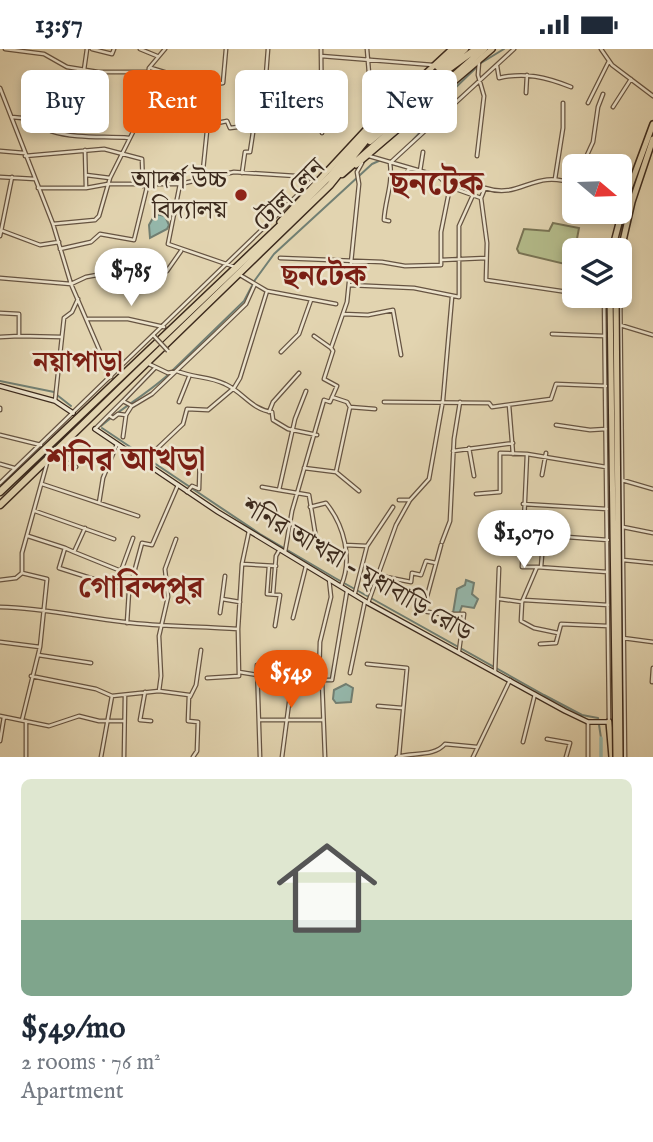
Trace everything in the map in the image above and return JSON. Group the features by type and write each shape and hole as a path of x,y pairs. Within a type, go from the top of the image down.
{"highway":[{"path":"0,492 231,266 274,230 331,175 374,124 454,49"},
{"path":"440,70 475,52"},
{"path":"457,71 475,52"},
{"path":"446,70 475,52"},
{"path":"449,70 475,52"},
{"path":"350,159 410,104 475,52"},
{"name":"টোল লেন","path":"15,488 328,187 375,133"},
{"path":"344,166 381,133"},
{"path":"338,174 386,133"},
{"path":"0,505 15,488 152,366 328,187 389,133"}],"main road":[{"path":"428,70 454,49"},
{"path":"328,187 370,155 475,52 492,49"},
{"path":"632,186 651,139 653,124"},
{"path":"274,230 363,133"},
{"path":"610,308 618,757"},
{"path":"616,308 618,757"},
{"path":"0,386 55,401 73,413"},
{"name":"শনির আখরা - মৃধাবাড়ি রোড","path":"95,429 248,530 368,602 590,722 608,722"},
{"path":"608,722 618,757"}],"street":[{"path":"5,49 31,50 54,57 67,67 84,70 86,49"},
{"path":"92,49 112,54 114,49"},
{"path":"140,49 158,57"},
{"path":"149,70 165,49"},
{"path":"221,82 224,82 226,49"},
{"path":"266,70 268,49"},
{"path":"321,49 321,70"},
{"path":"367,49 367,70"},
{"path":"389,221 384,220 385,203 390,193 390,163 514,49"},
{"path":"601,49 608,61 653,96"},
{"path":"475,52 484,96 477,156"},
{"path":"321,56 433,65"},
{"path":"588,103 608,61"},
{"path":"497,66 499,78 527,75 571,87"},
{"path":"526,93 527,75"},
{"path":"613,107 631,79"},
{"path":"0,88 53,224 71,283 111,377"},
{"path":"588,154 593,142 598,107 603,94"},
{"path":"555,179 563,128 563,103"},
{"path":"12,117 51,121 51,131 72,138 89,135 129,138"},
{"path":"221,122 227,121 230,128 235,128"},
{"path":"53,224 95,220 101,211 110,178 132,133"},
{"path":"202,180 207,133"},
{"path":"242,173 244,152 250,152 253,133"},
{"path":"85,150 86,188"},
{"path":"0,151 24,154 85,150 122,152 144,162 145,186 134,240 100,234 91,242 60,249"},
{"path":"420,171 424,152"},
{"path":"273,594 276,556 287,543 304,468 317,435 324,400 330,402 337,385 324,379 349,285 359,166 370,155 438,176 450,187 481,198"},
{"path":"405,177 409,168"},
{"path":"38,188 180,184 242,173 311,177 311,183 231,266 181,251 168,244 180,184"},
{"path":"86,175 110,178"},
{"path":"0,177 34,179"},
{"path":"0,236 12,177"},
{"path":"562,178 544,178 501,193 485,188 481,198 486,280 562,291"},
{"path":"280,258 417,267 441,265 441,232 450,187"},
{"path":"349,285 414,288 459,297 459,226 473,195"},
{"path":"0,200 6,202"},
{"path":"2,230 40,245 59,243"},
{"path":"0,278 71,283 86,277 135,268 169,271 181,251"},
{"path":"441,260 457,257 486,258"},
{"path":"240,275 267,292 336,304"},
{"path":"123,437 126,415 132,406 144,401 246,304 254,283"},
{"path":"144,461 183,424 187,409 208,410 234,388 243,371 267,292"},
{"path":"350,673 376,575 396,525 410,500 429,479 443,400 452,297"},
{"path":"55,401 65,316 72,312 78,299"},
{"path":"281,352 299,334 311,300"},
{"path":"604,308 608,722"},
{"path":"618,757 624,724 620,308"},
{"path":"343,314 368,315 393,310 401,355"},
{"path":"0,313 19,314 19,336"},
{"path":"87,319 128,319 167,328"},
{"path":"620,325 653,335"},
{"path":"0,483 154,336 167,328"},
{"path":"552,334 604,336"},
{"path":"154,336 168,351"},
{"path":"314,336 331,348"},
{"path":"0,337 62,337"},
{"path":"95,429 110,416 152,366 189,377 213,379 234,388 250,404 273,413 274,421 293,431 317,435"},
{"path":"269,412 299,373"},
{"path":"179,402 189,377"},
{"path":"384,402 443,400 489,403 492,407 551,400 556,384 621,385"},
{"path":"279,490 306,391"},
{"path":"332,397 348,402 350,407 336,472"},
{"path":"122,401 132,406"},
{"path":"458,652 464,614 423,611 450,521 453,451 460,403"},
{"path":"509,405 513,454"},
{"path":"350,407 375,409"},
{"path":"110,416 113,418 118,414 126,415"},
{"path":"556,425 590,430 606,429"},
{"path":"0,435 41,445"},
{"path":"453,451 513,443"},
{"path":"99,503 103,478 117,444"},
{"path":"469,447 474,475"},
{"path":"476,494 500,492 500,453 527,454 606,467"},
{"path":"542,475 546,453"},
{"path":"527,454 521,529 522,567 608,572"},
{"path":"189,489 199,489 200,455"},
{"path":"53,456 76,467"},
{"path":"22,573 22,553 47,462"},
{"path":"0,464 15,469"},
{"path":"304,468 336,472 359,491"},
{"path":"622,480 653,489"},
{"path":"43,484 138,516"},
{"path":"127,623 129,591 142,543 152,545 178,485"},
{"path":"262,487 309,495 317,544"},
{"path":"398,500 410,500"},
{"path":"310,507 326,503 341,528 345,545 344,579 341,586"},
{"path":"523,505 607,509"},
{"path":"355,593 367,546 393,506"},
{"path":"35,511 114,539"},
{"path":"623,527 653,533"},
{"path":"75,552 85,528"},
{"path":"521,529 544,533 539,567 523,601 522,624 558,633"},
{"path":"207,678 239,676 238,629 242,564 248,530"},
{"path":"28,536 121,571 134,538"},
{"path":"567,537 608,540"},
{"path":"159,691 159,636 168,597 165,569 176,539"},
{"path":"345,545 367,546"},
{"path":"65,548 59,568 129,591"},
{"path":"376,575 411,582 412,573 421,575 426,561 436,563"},
{"path":"623,561 653,563"},
{"path":"242,564 276,566"},
{"path":"269,566 267,594 280,595 275,626"},
{"path":"293,618 306,566"},
{"path":"495,670 500,599 499,568"},
{"path":"0,580 16,578 22,573"},
{"path":"22,573 47,579 40,647 31,676 24,721 26,757"},
{"path":"220,613 225,576"},
{"path":"325,757 320,642 331,597 329,579"},
{"path":"282,757 292,680 331,681 348,590"},
{"path":"222,599 240,602"},
{"path":"500,599 608,605"},
{"path":"0,607 44,608 127,623 163,624 189,629 238,629"},
{"path":"540,644 556,643 561,624 608,626"},
{"path":"623,638 653,642"},
{"path":"0,642 40,647"},
{"path":"193,757 199,735 198,722 188,721 189,699 196,685 201,650"},
{"path":"38,655 91,663"},
{"path":"367,664 407,668 398,756 425,757 440,751 445,744 477,747"},
{"path":"257,665 260,757"},
{"path":"652,682 653,668"},
{"path":"239,672 257,675"},
{"path":"31,676 96,689 112,696 159,691 189,695 189,699"},
{"path":"473,757 510,680"},
{"path":"145,692 140,720 151,721"},
{"path":"523,742 535,694"},
{"path":"101,757 112,696"},
{"path":"124,757 125,696"},
{"path":"378,706 402,708"},
{"path":"0,741 2,716 49,726 79,716 124,721"},
{"path":"608,722 611,719 624,718"},
{"path":"260,720 322,720"},
{"path":"588,757 590,722"},
{"path":"608,722 624,724"},
{"path":"547,739 570,743 566,757"}],"green space":[{"path":"553,223 579,228 577,238 562,238 562,263 519,253 517,249 524,229 549,231"}],"water":[{"path":"155,214 165,216 169,225 167,229 150,238 149,225"},
{"path":"466,580 474,583 472,594 478,599 474,608 462,606 459,614 453,613 457,589 465,585"},
{"path":"346,684 353,688 351,702 336,703 333,699 334,690"}],"waterway":[{"path":"413,140 424,128 424,118 481,63 504,49"},
{"path":"173,370 244,301 274,254 372,164 381,160"},
{"path":"101,426 169,374"},
{"path":"0,381 54,392"},
{"path":"57,395 71,406"},
{"path":"102,428 260,534 335,578 544,695 582,715 598,718 601,738"},
{"path":"601,738 601,757"}],"place":[{"name":"আদর্শ উচ্চ বিদ্যালয়","path":"241,195"}],"district":[{"name":"ছনটেক","path":"437,185"},
{"name":"ছনটেক","path":"324,277"},
{"name":"নয়াপাড়া","path":"78,363"},
{"name":"শনির আখড়া","path":"126,461"},
{"name":"গোবিন্দপুর","path":"141,589"}]}
